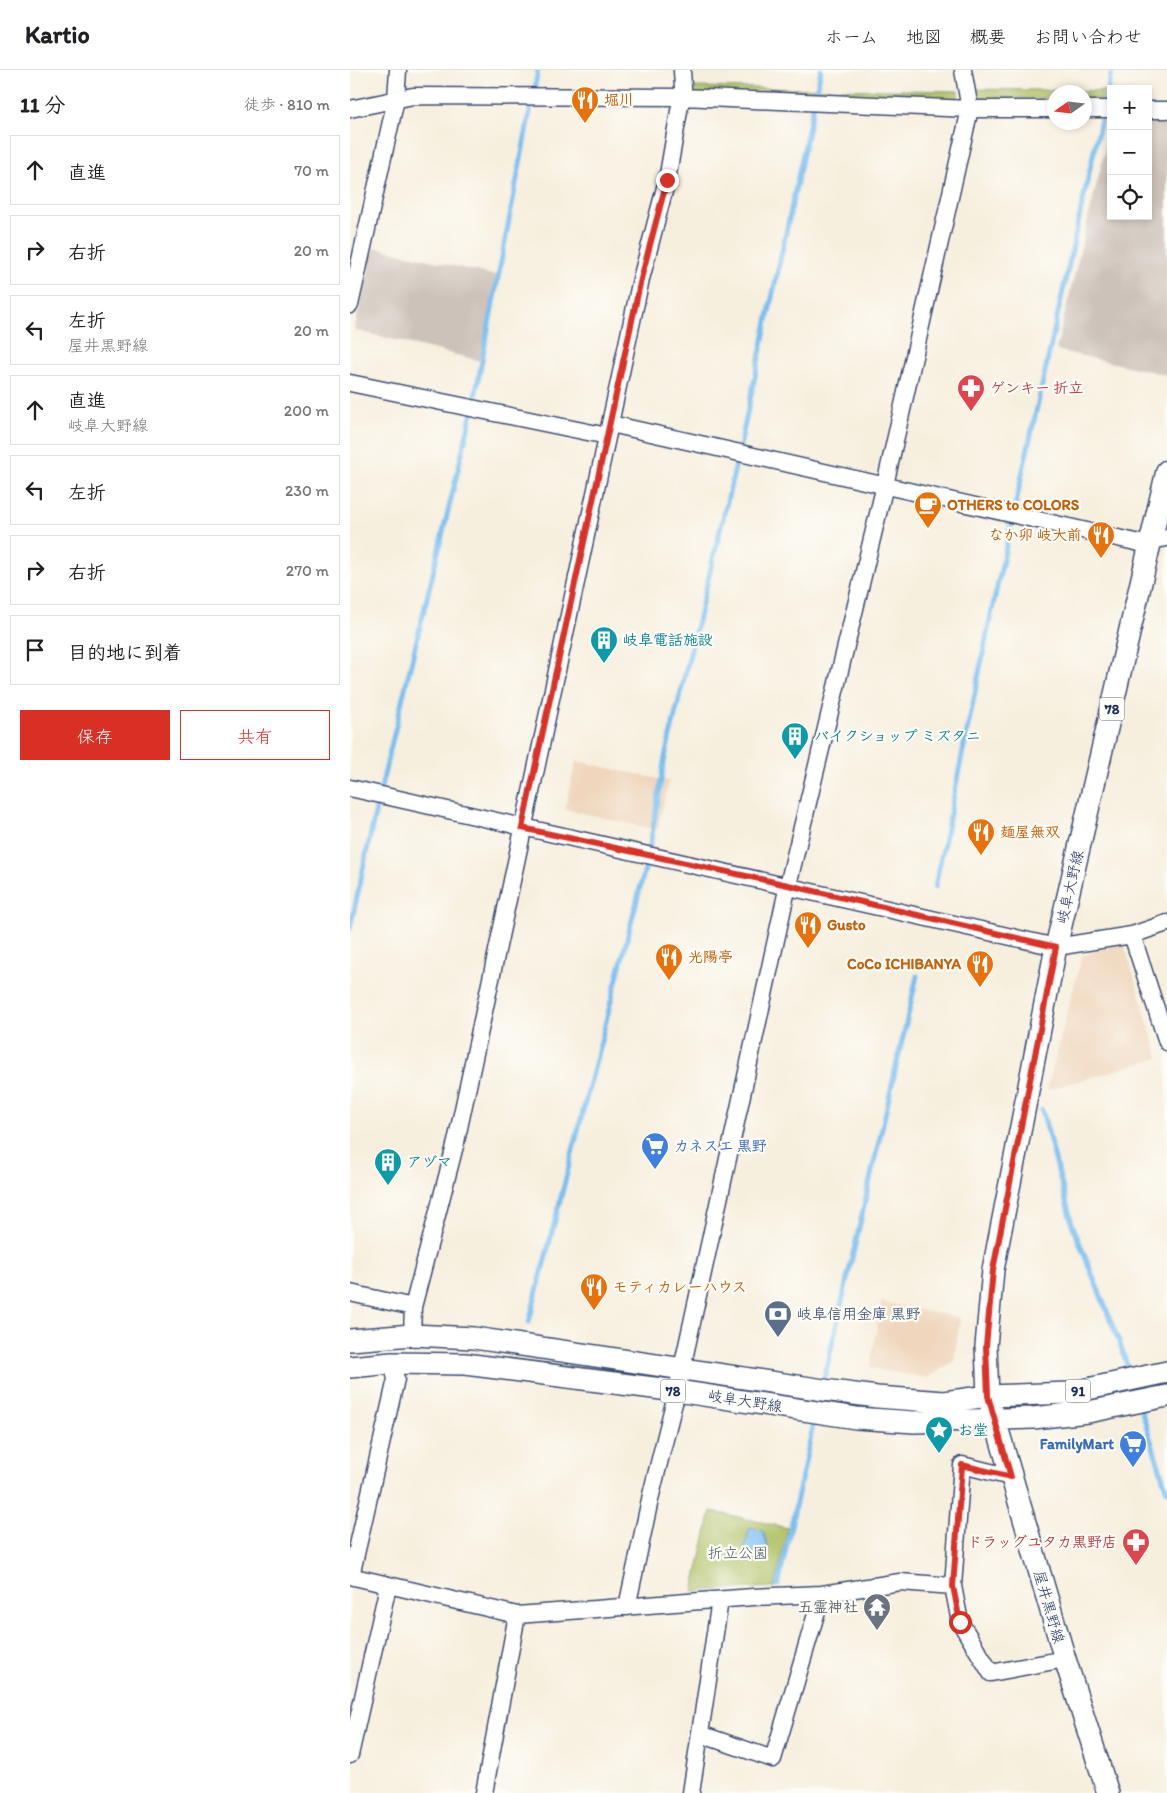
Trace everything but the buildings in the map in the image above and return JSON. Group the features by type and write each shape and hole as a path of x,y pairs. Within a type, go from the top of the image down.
{"main road":[{"name":"岐阜大野線","path":"350,1367 392,1363 465,1364 677,1391 856,1418 914,1422 996,1420 988,1396 986,1346 993,1270 1056,947 1159,540 1167,471"},
{"name":"岐阜大野線","path":"350,1340 412,1335 474,1338 682,1370 877,1397 944,1402 988,1396"},
{"name":"91","path":"988,1396 1068,1393 1167,1372"},
{"name":"91","path":"996,1420 1088,1412 1167,1396"},
{"name":"屋井黒野線","path":"996,1420 1065,1659 1108,1793"}],"street":[{"path":"350,305 397,95 398,70"},
{"path":"412,1335 413,1307 456,1142 641,279 667,180 682,92 682,70"},
{"path":"627,1607 651,1495 682,1370 788,885 886,485 970,109 963,70"},
{"path":"350,109 397,95 682,92 970,109 1047,109"},
{"path":"1092,109 1107,109"},
{"path":"1152,110 1167,110"},
{"path":"350,383 609,430 886,485 1140,544 1159,540"},
{"path":"350,788 522,828 788,885 1056,947 1132,935 1167,924"},
{"path":"1132,935 1167,1042"},
{"path":"350,1293 413,1307"},
{"path":"392,1363 396,1379 350,1576 517,1615 822,1594 900,1582 953,1586"},
{"path":"1011,1477 962,1465 953,1586 960,1622 991,1673 1065,1659"},
{"path":"350,1755 388,1586"},
{"path":"700,1734 773,1759 822,1594"},
{"path":"691,1793 720,1600"},
{"path":"484,1793 517,1615"}],"shaded area":[{"path":"1152,116 1167,117 1167,375 1056,350 1107,141 1107,220 1152,220"},
{"path":"374,247 501,277 481,361 354,330"},
{"path":"576,761 669,781 657,830 565,809"},
{"path":"1123,941 1159,1058 1047,1090 1082,956"},
{"path":"881,1302 960,1318 954,1361 928,1378 870,1368"}],"green space":[{"path":"690,87 958,91 958,100 693,95"},
{"path":"972,89 1047,90 1047,99 973,97"},
{"path":"1092,91 1107,91 1107,100 1092,99"},
{"name":"折立公園","path":"711,1511 788,1528 775,1587 693,1591"}],"water":[{"path":"750,1528 763,1531 768,1547 766,1555 744,1549"}],"waterway":[{"path":"350,929 378,800 472,412 538,70"},
{"path":"529,1322 648,857 665,757 738,456 821,70"},
{"path":"935,887 992,610 1112,70"},
{"path":"823,1384 917,976"},
{"path":"1042,1110 1072,1224 1130,1374"},
{"path":"1140,1406 1167,1491"},
{"path":"778,1585 815,1417"}],"place":[{"name":"堀川","path":"585,124"},
{"name":"ゲンキー 折立","path":"971,412"},
{"name":"OTHERS to COLORS","path":"928,529"},
{"name":"なか卯 岐大前","path":"1101,559"},
{"name":"岐阜電話施設","path":"604,664"},
{"name":"バイクショップ ミズタニ","path":"795,760"},
{"name":"麺屋無双","path":"981,856"},
{"name":"Gusto","path":"808,949"},
{"name":"光陽亭","path":"669,981"},
{"name":"CoCo ICHIBANYA","path":"980,988"},
{"name":"カネスエ 黒野","path":"655,1170"},
{"name":"アヅマ","path":"388,1186"},
{"name":"モティカレーハウス","path":"594,1311"},
{"name":"岐阜信用金庫 黒野","path":"778,1338"},
{"name":"お堂","path":"939,1454"},
{"name":"FamilyMart","path":"1133,1468"},
{"name":"ドラッグユタカ黒野店","path":"1136,1566"},
{"name":"五霊神社","path":"877,1631"}],"route":[{"path":"667,180 641,279 522,828 788,885 1056,947 993,1270 986,1346 988,1396 1011,1477 962,1465 953,1586 960,1622"}]}
